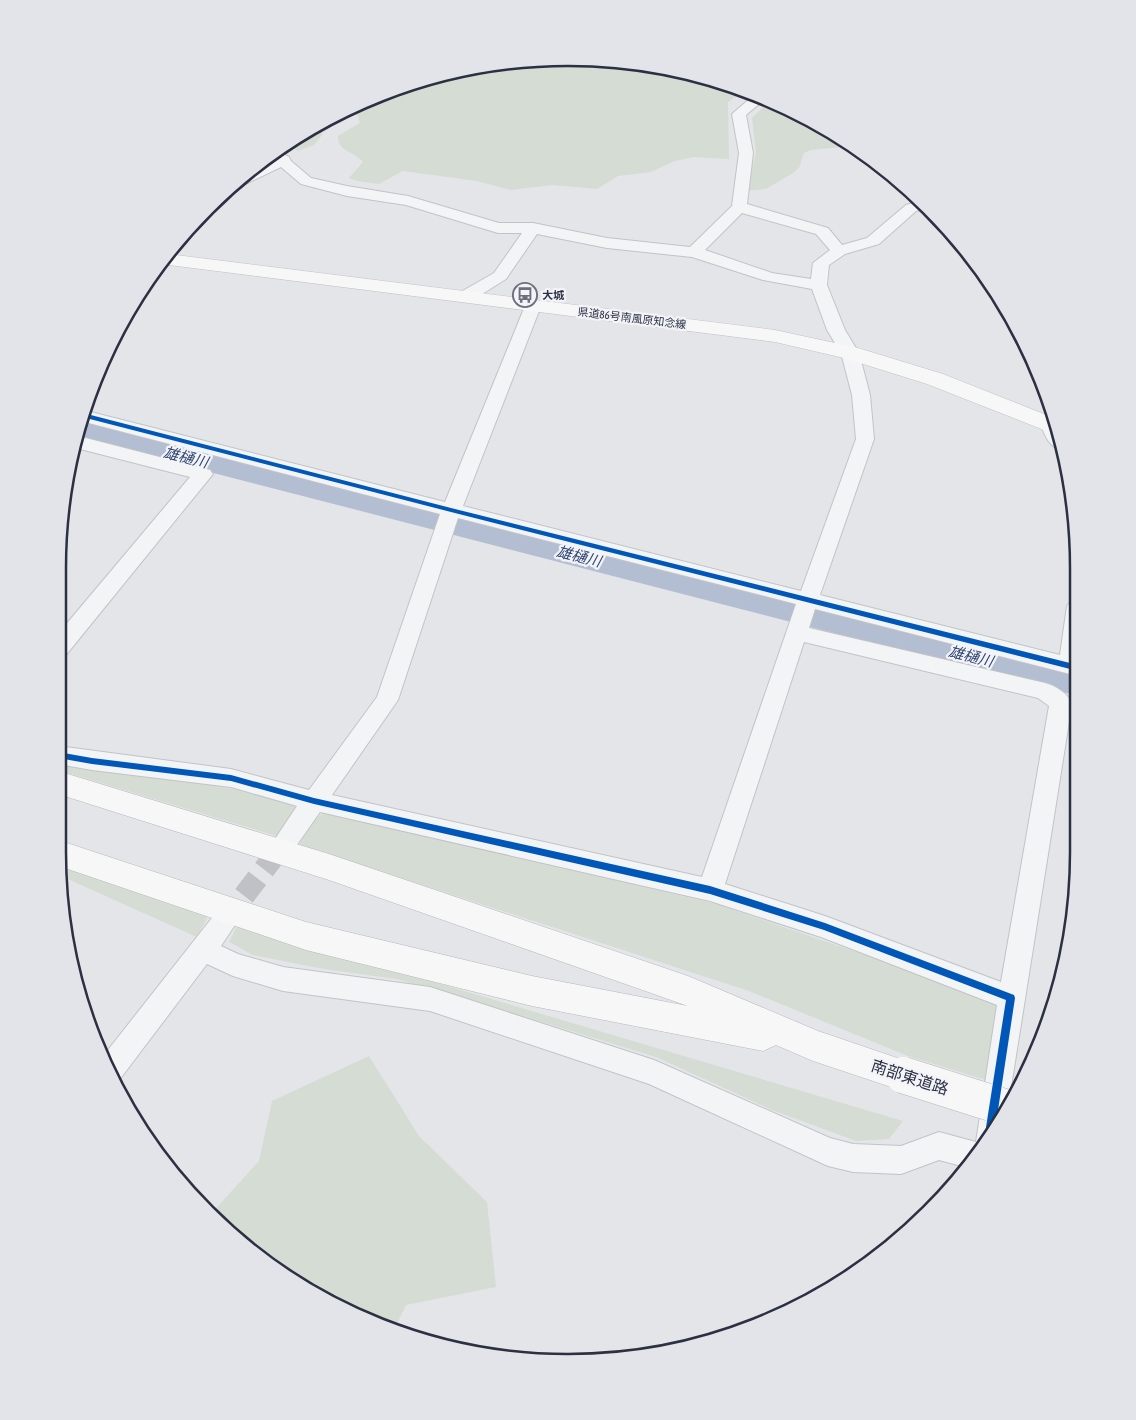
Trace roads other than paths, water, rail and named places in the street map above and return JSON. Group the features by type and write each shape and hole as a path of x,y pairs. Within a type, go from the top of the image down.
{"main road":[{"name":"県道86号南風原知念線","path":"172,260 776,336 850,353 935,379 1048,424"},
{"path":"66,785 329,867 441,904 688,991 813,1046"},
{"path":"66,856 306,936 532,991 813,1046"},
{"name":"南部東道路","path":"813,1046 1001,1106"}],"street":[{"path":"694,252 739,207 746,153 739,114 755,102"},
{"path":"280,158 306,181 347,191 408,201 498,228 533,228 607,243 694,252 769,277 819,285"},
{"path":"739,207 822,232 839,250"},
{"path":"710,890 808,599 865,439 861,395 850,353 836,330 819,285 821,263 839,250 873,241 911,208 916,207"},
{"path":"465,297 500,276 533,228"},
{"path":"286,842 314,800 387,700 448,518 533,306"},
{"path":"90,417 448,518 808,599 1070,665"},
{"path":"66,639 203,474 82,443"},
{"path":"798,633 1045,691 1061,703 992,1120"},
{"path":"66,757 92,762 231,778 314,800 710,890 825,927 1011,998"},
{"path":"114,1065 224,922"},
{"path":"203,950 233,964 283,979 430,999 654,1073 828,1152 853,1158 901,1160 939,1146 968,1154"}],"waterway":[{"name":"雄樋川","path":"85,431 1070,681"}],"tunnel":[{"path":"224,922 285,842"}],"place":[{"name":"大城","path":"525,295"}]}
